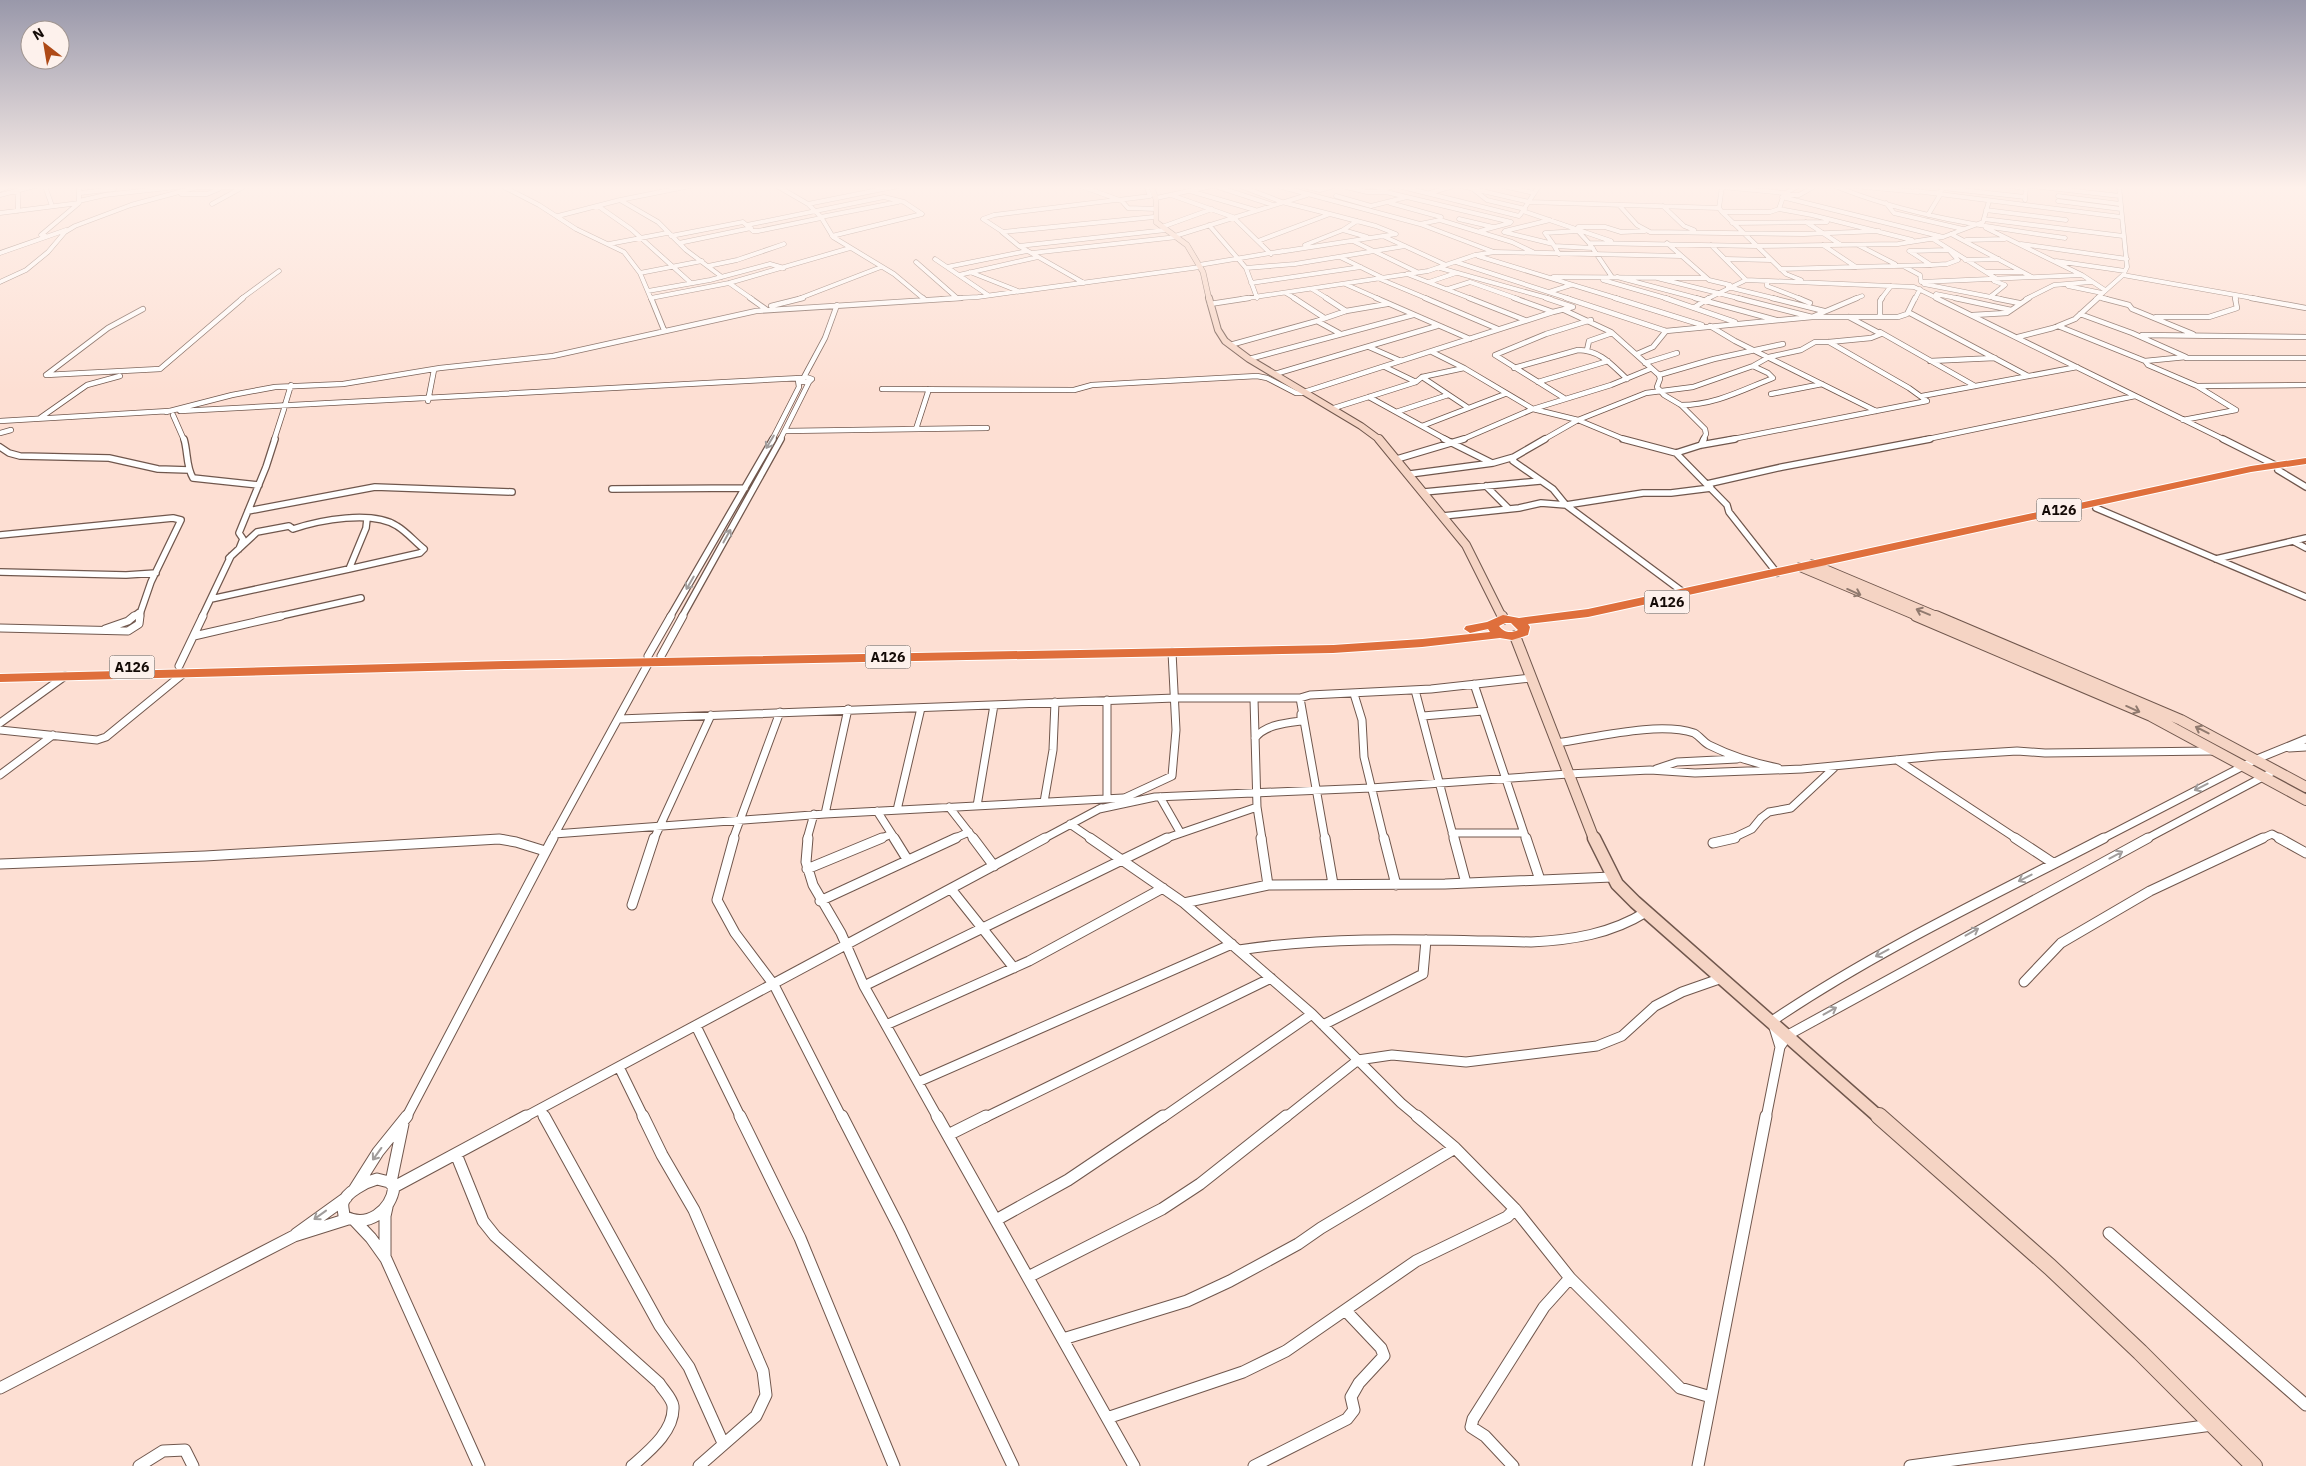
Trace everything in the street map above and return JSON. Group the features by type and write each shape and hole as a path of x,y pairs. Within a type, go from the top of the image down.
{"highway":[{"name":"A126","path":"648,660 661,656 1352,641 1412,637 1499,626 1519,630 1606,617 1812,568 2306,461"},
{"name":"A126","path":"1519,630 1581,614 1683,592 1812,568 2096,508 2277,467 2306,466"},
{"name":"A126","path":"0,671 505,665 648,660 1172,652 1364,647 1499,626"},
{"name":"A126","path":"0,678 181,669"}],"street":[{"path":"0,282 26,270 45,254"},
{"path":"626,254 640,273 664,330"},
{"path":"658,254 691,283"},
{"path":"694,254 722,277"},
{"path":"708,266 753,254"},
{"path":"651,298 728,284 830,254"},
{"path":"860,254 894,274 925,300"},
{"path":"947,267 1016,254"},
{"path":"1033,254 1084,283"},
{"path":"1193,254 1200,266 1221,337 1249,359 1334,408 1378,438 1410,474 1473,556 1499,626"},
{"path":"1233,254 1246,268 1257,298"},
{"path":"728,284 765,309 988,295 1084,283 1268,254"},
{"path":"1246,268 1357,254"},
{"path":"1378,254 1418,272"},
{"path":"1423,254 1446,266"},
{"path":"1210,304 1382,279 1439,268 1479,254"},
{"path":"1574,254 1682,256 1712,282 1821,310 1840,317"},
{"path":"1721,254 1746,280"},
{"path":"1764,254 1786,274 1806,282"},
{"path":"1837,254 1856,267"},
{"path":"1875,254 1920,275 1921,282"},
{"path":"1915,254 1931,264"},
{"path":"1780,268 1947,264 1958,260 1953,254"},
{"path":"1956,254 1997,279"},
{"path":"1992,254 2033,278"},
{"path":"2039,254 2082,275 2104,292"},
{"path":"2095,254 2127,259"},
{"path":"2018,337 2058,326 2080,314 2124,273 2126,254"},
{"path":"1475,255 1708,326 1876,411"},
{"path":"1596,255 1615,277 1781,321"},
{"path":"959,275 1038,257"},
{"path":"1340,257 1382,279 1498,330"},
{"path":"935,259 988,295"},
{"path":"1726,259 1770,260"},
{"path":"1965,260 2000,259"},
{"path":"2049,259 2235,296 2306,308"},
{"path":"640,273 702,261"},
{"path":"916,262 957,298"},
{"path":"1456,262 1666,331 1738,323 1812,318 1898,317 1908,312 1919,289 1926,285"},
{"path":"648,291 722,277 766,265 783,269"},
{"path":"166,412 240,392 292,385 343,384 434,370 553,356 765,309 803,298 881,267"},
{"path":"1251,283 1361,267"},
{"path":"882,389 1074,390 1092,385 1257,376 1267,378 1296,393 1386,367 1526,320 1573,307 1439,268"},
{"path":"143,309 108,328 46,375 132,372 155,370 164,366 222,314 280,271"},
{"path":"970,272 1019,291"},
{"path":"1986,272 2023,272"},
{"path":"1429,282 1456,273"},
{"path":"1406,274 1526,320"},
{"path":"1921,282 2082,275"},
{"path":"1545,276 1706,278"},
{"path":"1594,277 1738,323"},
{"path":"1657,278 1812,318"},
{"path":"2038,278 2054,285"},
{"path":"1988,279 2006,286 1990,297"},
{"path":"1695,308 1714,294 1746,280 1891,286 1919,289 2277,467 2306,487"},
{"path":"1767,280 1766,286 1798,298 1821,310"},
{"path":"1448,289 1470,282 1552,312"},
{"path":"1921,282 1926,285 2019,303"},
{"path":"1972,315 2007,313 2019,303 2054,285 2092,282"},
{"path":"1345,284 1470,339"},
{"path":"2059,284 2104,292"},
{"path":"1549,292 1571,285"},
{"path":"1880,317 1880,301 1891,286"},
{"path":"1312,289 1346,311"},
{"path":"1927,292 2012,310"},
{"path":"1286,293 1323,317"},
{"path":"1812,318 1821,310 1862,296"},
{"path":"2154,317 2212,316 2237,308 2235,296"},
{"path":"2098,298 2129,305 2132,309 2198,336"},
{"path":"1230,345 1346,311 1388,304"},
{"path":"479,1466 386,1259 371,1238 342,1211 351,1193 378,1152 404,1121 554,834 600,749 619,719 648,660 781,425 825,338 837,305"},
{"path":"1564,310 1591,320 1612,333 1650,369 1659,375 1714,359 1783,344"},
{"path":"1908,312 2028,376"},
{"path":"2080,314 2132,333 2186,358"},
{"path":"1249,359 1338,333 1413,315"},
{"path":"1849,317 1880,332 1975,386"},
{"path":"1564,398 1495,355 1546,334 1591,320"},
{"path":"1317,321 1338,333"},
{"path":"1275,374 1437,326"},
{"path":"2058,326 2145,361 2186,358 2306,358"},
{"path":"1636,354 1653,347 1666,331"},
{"path":"1410,474 1493,463 1514,457 1578,420 1646,393 1693,387 1753,366 1769,357 1801,350 1815,342 1871,338 1880,334 1880,332"},
{"path":"1587,350 1589,341 1612,333"},
{"path":"2132,333 2149,336 2306,337"},
{"path":"1432,352 1464,368 1504,394 1533,409 1578,420 1632,443 1676,453 1701,445 1760,436 1927,401 1922,396 1830,342"},
{"path":"1369,347 1402,361"},
{"path":"1514,368 1578,350 1587,350 1598,353 1627,379"},
{"path":"1645,363 1677,353"},
{"path":"1930,361 1995,358"},
{"path":"1538,382 1608,361"},
{"path":"2145,361 2148,365 2197,386 2236,410 2183,420"},
{"path":"1681,405 1698,405 1712,402 1773,378 1768,373 1753,366"},
{"path":"1386,367 1416,382"},
{"path":"1922,396 2077,367"},
{"path":"1334,408 1416,382 1422,377 1464,368"},
{"path":"1397,459 1453,444 1533,409 1627,379 1650,369"},
{"path":"428,400 434,370"},
{"path":"38,419 87,385 132,372"},
{"path":"87,385 93,374"},
{"path":"1659,375 1657,387 1659,392 1681,405 1704,429 1706,434 1701,445"},
{"path":"1422,377 1467,407"},
{"path":"0,422 803,380"},
{"path":"428,400 803,380"},
{"path":"661,656 785,431 803,380"},
{"path":"1771,394 1822,384"},
{"path":"0,730 97,740 106,737 181,669 228,558 241,545 242,539 239,533 259,485 292,385"},
{"path":"2197,386 2306,385"},
{"path":"916,429 929,388"},
{"path":"1422,426 1504,394"},
{"path":"1396,412 1448,395"},
{"path":"1443,516 1541,503 1566,505 1642,493 1672,493 1709,486 1782,467 1984,429 2064,409 2135,396"},
{"path":"1369,397 1453,444 1493,463"},
{"path":"0,422 173,415 285,407"},
{"path":"173,415 188,454 191,476 198,480 259,485"},
{"path":"785,431 987,428"},
{"path":"0,434 11,430"},
{"path":"0,447 9,453 20,456 110,458 158,468 189,470"},
{"path":"1676,453 1727,504 1729,512 1777,573"},
{"path":"1514,457 1513,460 1553,489 1566,505 1683,592"},
{"path":"1424,492 1540,481"},
{"path":"1486,486 1508,508"},
{"path":"248,511 375,487 512,492"},
{"path":"612,489 745,488"},
{"path":"2096,508 2306,597"},
{"path":"0,535 179,518 181,520 156,573 141,611 140,624 135,628 117,632 104,629 0,628"},
{"path":"211,599 349,570 420,552 424,549 394,524 367,519 310,523 293,529 289,526 257,532 228,558"},
{"path":"349,570 366,528 367,519"},
{"path":"2216,559 2306,538"},
{"path":"2293,541 2306,548"},
{"path":"1812,568 2128,706 2219,751 2306,800"},
{"path":"1812,568 2181,720 2306,787"},
{"path":"0,572 126,575 156,573"},
{"path":"194,636 361,598"},
{"path":"1519,630 1531,678 1599,852 1612,877 1646,912 1772,1021 1784,1041 2050,1267 2254,1466"},
{"path":"392,1185 456,1154 774,985 1070,824 1172,776 1175,762 1175,698 1172,652"},
{"path":"0,722 66,676"},
{"path":"619,719 1107,700 1300,698 1323,694 1415,690 1531,678"},
{"path":"1474,684 1540,880"},
{"path":"1415,690 1423,716 1438,784 1466,883"},
{"path":"1354,694 1362,720 1364,757 1396,885"},
{"path":"1255,738 1261,730 1280,724 1301,721 1300,698"},
{"path":"1300,698 1333,884"},
{"path":"1254,699 1256,794 1268,885"},
{"path":"1107,700 1107,799"},
{"path":"1044,802 1053,750 1055,702"},
{"path":"977,806 994,705"},
{"path":"897,810 920,708"},
{"path":"826,814 848,709"},
{"path":"1423,716 1483,711"},
{"path":"780,712 738,822 717,900 735,933 774,985 900,1230 1013,1466"},
{"path":"632,905 658,827 711,715"},
{"path":"1556,743 1657,729 1674,729 1696,734 1706,744 1740,759 1781,770"},
{"path":"0,775 53,735"},
{"path":"1772,1021 1866,961 2244,765 2306,739"},
{"path":"2282,748 2306,747"},
{"path":"1099,809 1160,797 1371,788 1505,780 1568,774 1651,770 1695,773 1781,770 2017,751 2219,751"},
{"path":"1651,770 1677,762 1740,759"},
{"path":"1897,760 2053,863"},
{"path":"1713,843 1737,838 1750,831 1758,820 1771,811 1791,808 1837,766"},
{"path":"1698,1466 1784,1041 2050,890 2276,770"},
{"path":"1160,797 1180,832"},
{"path":"554,834 738,822 814,814 1124,798"},
{"path":"949,807 994,866"},
{"path":"864,986 1180,832 1257,807"},
{"path":"877,811 907,859"},
{"path":"814,814 806,840 804,857 820,900 838,927 864,986 1134,1466"},
{"path":"1070,824 1184,903 1312,1014 1401,1103 1454,1148 1515,1209 1570,1278 1680,1388 1711,1397"},
{"path":"820,900 969,832"},
{"path":"1452,833 1524,833"},
{"path":"807,869 892,834"},
{"path":"2024,982 2061,943 2150,891 2272,834 2306,853"},
{"path":"0,864 204,856 499,838 545,851"},
{"path":"1184,903 1268,885 1396,885 1612,877"},
{"path":"886,1025 1014,968 1163,888"},
{"path":"951,889 1014,968"},
{"path":"1240,950 1263,945 1329,940 1531,942 1564,940 1615,928 1632,922 1646,912"},
{"path":"1322,1025 1423,974 1426,940"},
{"path":"918,1082 1232,944"},
{"path":"948,1135 1271,978"},
{"path":"1028,1277 1162,1209 1200,1184 1358,1060 1392,1055 1466,1062 1500,1057 1536,1056 1597,1046 1622,1036 1655,1006 1675,995 1723,979"},
{"path":"996,1220 1103,1158 1312,1014"},
{"path":"696,1026 800,1238 894,1466"},
{"path":"619,1067 662,1155 694,1210 763,1371 766,1395 756,1416 723,1442 699,1466"},
{"path":"540,1109 660,1326 689,1367 723,1442"},
{"path":"294,1236 352,1220 371,1218 387,1207 392,1200 393,1166 404,1121"},
{"path":"1063,1339 1188,1301 1230,1281 1298,1244 1321,1228 1454,1148"},
{"path":"456,1154 483,1220 495,1236 659,1383 673,1405 672,1416 659,1441 632,1466"},
{"path":"0,1388 294,1236 371,1180 386,1180 392,1185"},
{"path":"386,1259 385,1216 387,1207"},
{"path":"1107,1418 1243,1372 1286,1351 1416,1261 1462,1237 1507,1217 1515,1209"},
{"path":"2109,1234 2306,1405"},
{"path":"1513,1466 1485,1436 1471,1427 1473,1419 1544,1307 1570,1278"},
{"path":"1254,1466 1347,1419 1354,1410 1351,1397 1359,1382 1384,1356 1346,1311"},
{"path":"1910,1466 2213,1425"},
{"path":"139,1466 163,1451 185,1450 193,1466"}]}
